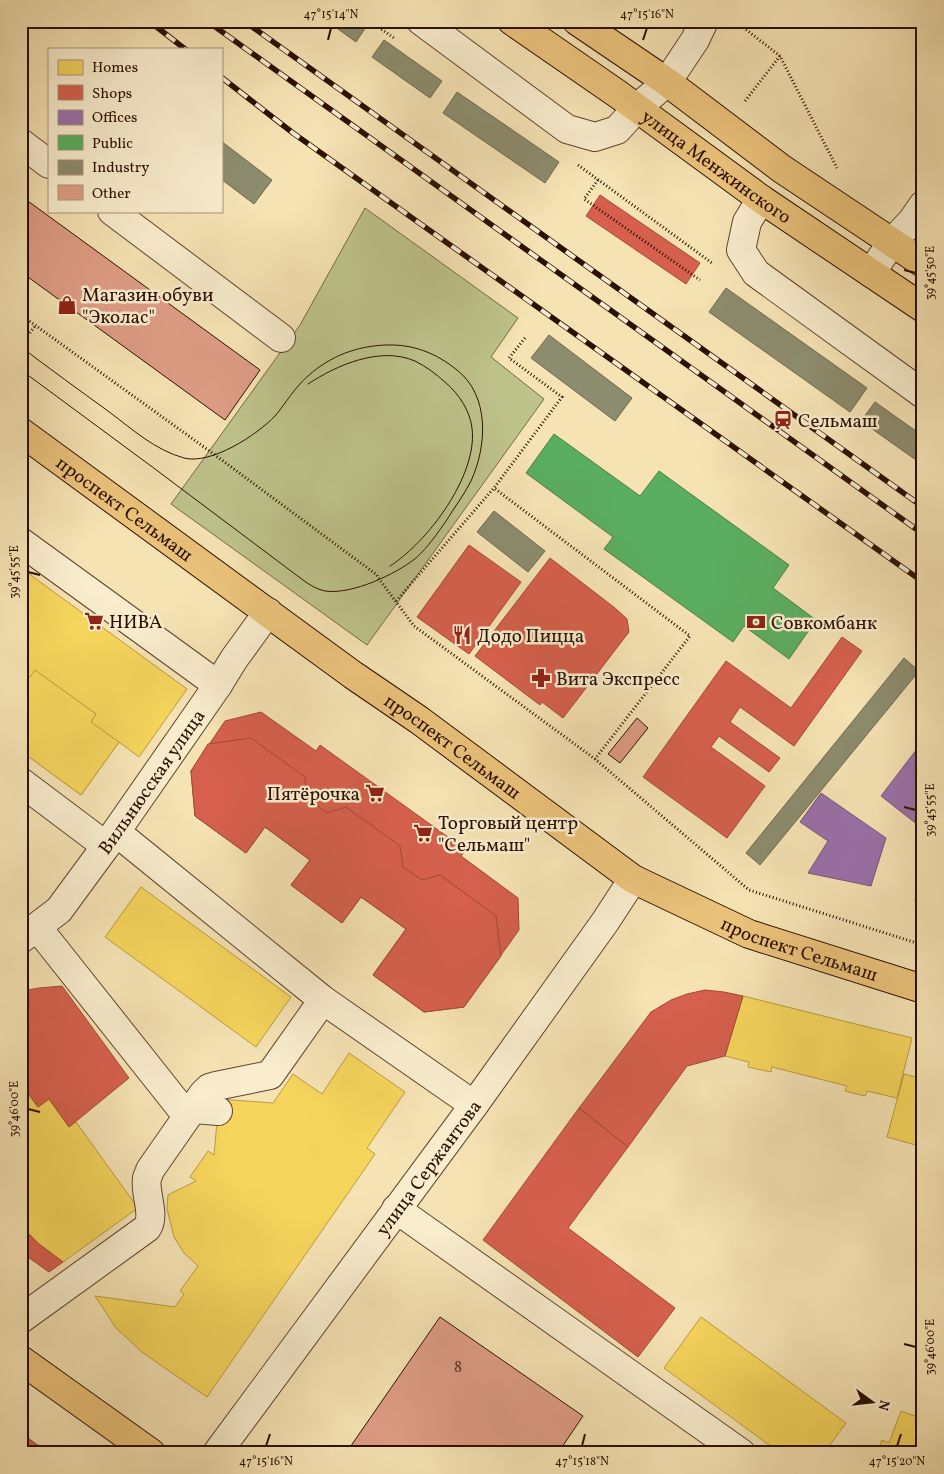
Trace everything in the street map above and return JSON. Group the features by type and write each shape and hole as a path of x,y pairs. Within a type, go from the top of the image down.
{"main road":[{"name":"улица Менжинского","path":"512,21 637,108 761,199 923,308"},
{"name":"улица Менжинского","path":"577,21 667,82 782,169 923,263"},
{"name":"проспект Сельмаш","path":"21,432 353,675 427,726 633,878 749,934 923,989"},
{"path":"21,1360 151,1453"}],"street":[{"path":"421,21 568,129 595,137 617,130 637,108 667,82 695,40 704,21"},
{"path":"21,143 48,163"},
{"path":"761,199 747,222 740,250 756,273 923,394"},
{"path":"871,273 892,242 912,221 923,205"},
{"path":"113,212 280,338"},
{"path":"21,542 218,685"},
{"name":"Вильнюсская улица","path":"29,933 59,910 111,839 268,612"},
{"path":"21,782 111,839 323,1000 474,1104"},
{"name":"улица Сержантова","path":"218,1453 474,1104 605,922 633,878"},
{"path":"29,933 199,1112"},
{"path":"21,1319 146,1228 150,1218 147,1178 150,1170 199,1112 203,1094 209,1088 270,1075 323,1000"},
{"path":"396,1209 740,1453"}],"path":[{"path":"370,21 394,38"},
{"path":"735,21 780,56 839,171"},
{"path":"744,102 780,56"},
{"path":"573,162 717,266"},
{"path":"598,179 584,199 700,280"},
{"path":"21,315 215,454 377,574 414,626 595,759 749,890 923,945"},
{"path":"21,344 36,325"},
{"path":"396,601 494,488 562,398 510,358 525,338"},
{"path":"494,488 690,636 595,759"}],"green space":[{"path":"365,208 518,318 491,357 544,399 367,645 171,504 300,325"}],"building: Homes":[{"path":"21,568 187,689 139,757 119,742 81,795 21,751"},
{"path":"35,670 96,714 91,722 119,742 81,795 21,751 21,671 30,677"},
{"path":"141,887 291,997 256,1047 105,937"},
{"path":"743,996 912,1038 897,1098 867,1091 865,1096 845,1091 847,1086 772,1067 771,1072 748,1067 749,1062 725,1056"},
{"path":"349,1053 405,1092 367,1148 375,1154 207,1397 143,1353 116,1328 95,1296 175,1307 184,1294 180,1291 198,1266 184,1253 174,1237 167,1209 168,1195 196,1181 190,1177 208,1151 214,1155 219,1099 273,1103 293,1074 322,1094"},
{"path":"904,1074 923,1079 923,1147 887,1137"},
{"path":"21,1084 38,1107 49,1099 69,1127 76,1122 138,1208 63,1262 39,1244 21,1226"},
{"path":"701,1317 846,1423 824,1453 780,1453 664,1368"},
{"path":"901,1411 923,1419 923,1453 877,1453 882,1440 889,1443"}],"building: Shops":[{"path":"600,195 700,263 686,284 586,216"},
{"path":"469,545 521,582 469,654 417,617"},
{"path":"550,558 627,619 629,632 563,718 542,702 540,705 475,656"},
{"path":"842,637 862,651 794,746 740,707 730,722 780,758 769,772 719,736 711,747 765,786 727,838 643,777 726,661 791,708"},
{"path":"261,712 316,751 320,745 466,850 461,856 518,898 519,930 464,1007 424,1012 373,975 406,929 361,897 342,923 291,885 310,860 265,827 246,853 195,816 191,771 225,721"},
{"path":"251,738 305,777 306,797 327,813 346,807 400,846 403,867 422,880 440,875 496,916 501,956 464,1007 424,1012 373,975 406,929 361,897 342,923 291,885 310,860 265,827 246,853 195,816 191,771 208,744"},
{"path":"62,986 129,1078 69,1127 49,1099 38,1107 21,1084 21,991"},
{"path":"705,990 743,996 725,1056 687,1066 628,1147 579,1108 651,1012 671,1000"},
{"path":"579,1108 628,1147 568,1228 675,1308 638,1357 483,1240"},
{"path":"21,1226 39,1244 63,1262 49,1272 21,1252"},
{"path":"21,1433 49,1453 21,1453"}],"building: Offices":[{"path":"923,741 923,829 881,796"},
{"path":"821,793 886,838 871,886 808,873 828,841 800,822"}],"building: Public":[{"path":"554,434 640,496 659,471 789,565 773,588 816,620 789,659 744,626 733,642 604,549 613,537 526,473"}],"building: Industry":[{"path":"327,21 358,21 366,27 356,42"},
{"path":"384,40 442,81 430,98 372,57"},
{"path":"457,92 559,162 545,183 443,113"},
{"path":"222,142 272,180 254,204 222,180"},
{"path":"726,288 867,388 850,412 709,312"},
{"path":"549,335 632,398 615,421 531,358"},
{"path":"875,402 923,436 923,465 861,421"},
{"path":"494,511 545,551 528,572 477,532"},
{"path":"904,658 919,671 760,865 746,853"}],"building: Other":[{"path":"21,196 260,370 225,420 21,272"},
{"path":"637,718 648,728 620,763 608,754"},
{"path":"923,870 923,902 915,900"},
{"path":"440,1317 583,1416 558,1453 346,1453"}],"tram line":[{"path":"21,347 135,432 163,450 184,458 195,459 220,453 257,432 275,416 303,380 325,363 344,353 365,347 386,345 415,348 441,359 457,370 468,381 480,407 482,422 480,453 471,481 465,491 436,536 416,558 386,577 360,587 348,590 325,591 313,587 303,580 21,370"},
{"path":"308,384 345,364 373,357 402,357 419,363 439,377 451,387 466,409 472,428 472,446 459,486 447,506 420,541 390,566"}],"railway":[{"path":"149,21 184,48"},
{"path":"207,21 923,534"},
{"path":"244,21 923,507"},
{"path":"222,78 293,133 923,582"}],"place":[{"name":"Магазин обуви \"Эколас\"","path":"67,305"},
{"name":"Сельмаш","path":"783,420"},
{"name":"НИВА","path":"94,621"},
{"name":"Совкомбанк","path":"756,622"},
{"name":"Додо Пицца","path":"462,635"},
{"name":"Вита Экспресс","path":"541,678"},
{"name":"Пятёрочка","path":"375,793"},
{"name":"Торговый центр \"Сельмаш\"","path":"423,833"}]}
